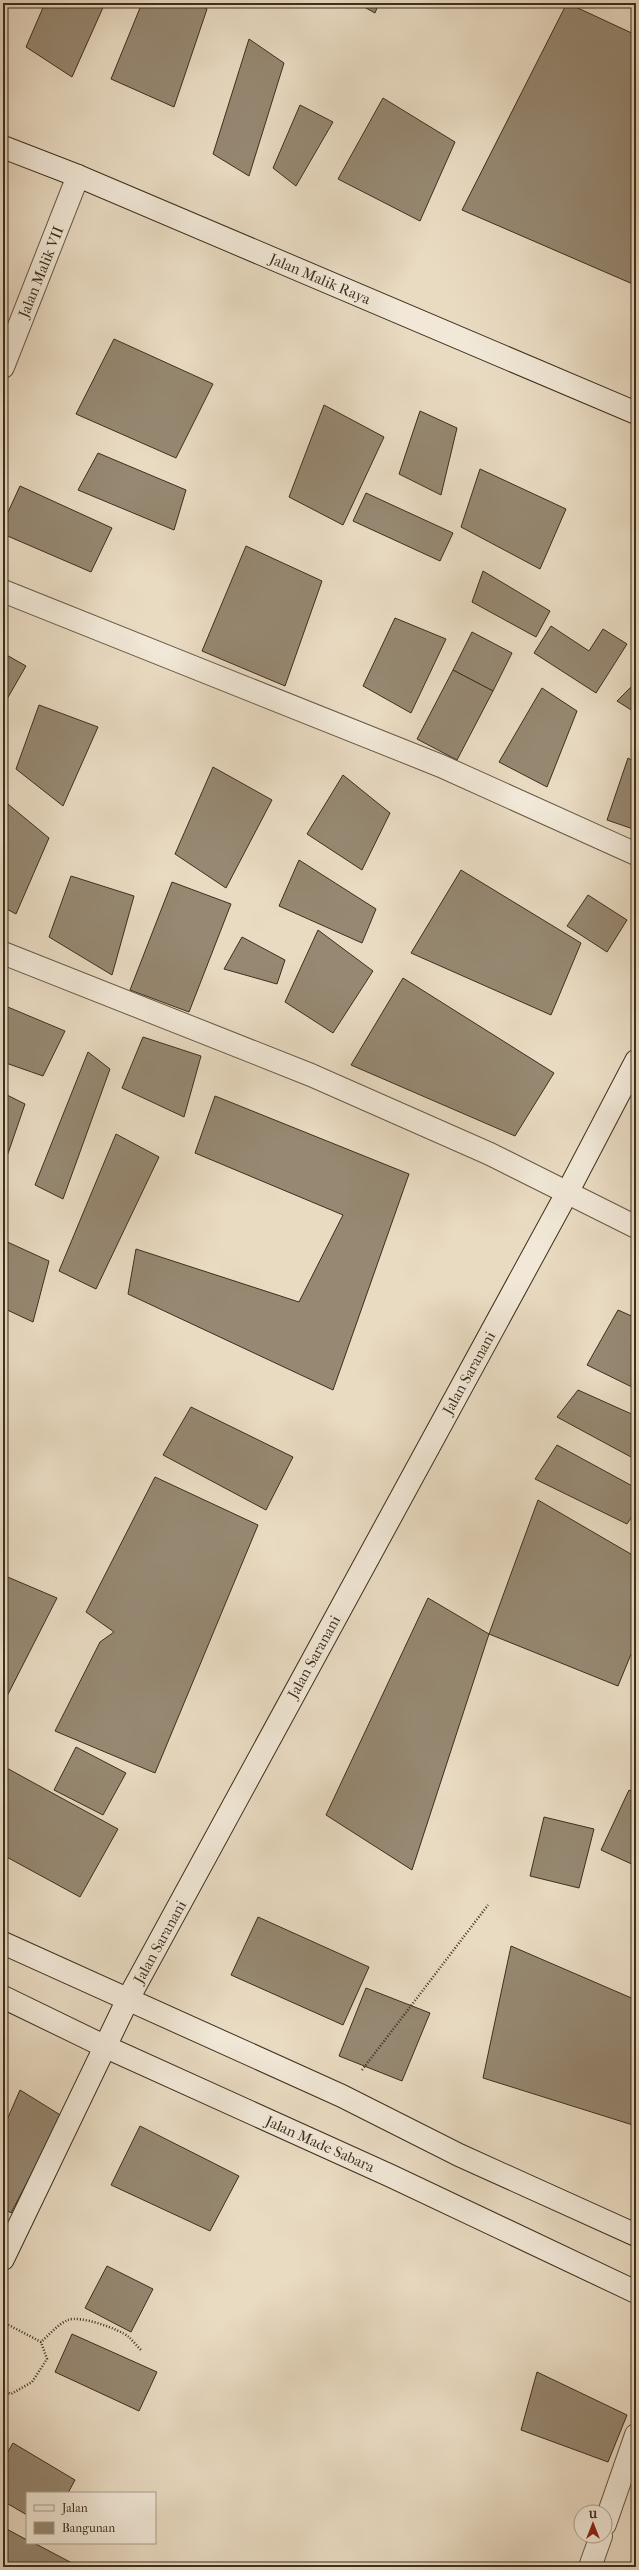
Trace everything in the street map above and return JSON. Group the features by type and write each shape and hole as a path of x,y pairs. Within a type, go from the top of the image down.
{"street":[{"name":"Jalan Malik Raya","path":"3,147 78,176 636,413"},
{"name":"Jalan Malik VII","path":"3,367 78,176"},
{"path":"3,591 442,766 636,854"},
{"path":"3,954 311,1075 490,1154 636,1227"},
{"name":"Jalan Saranani","path":"3,2259 128,1999 567,1193 636,1061"},
{"path":"3,1943 342,2096 459,2155 636,2235"},
{"name":"Jalan Made Sabara","path":"3,1997 106,2047 391,2176 636,2292"},
{"path":"612,2504 636,2435"},
{"path":"590,2567 598,2544"}],"path":[{"path":"342,2096 488,1905"},
{"path":"42,2342 66,2321 72,2319 102,2325 115,2330 128,2336 142,2351"},
{"path":"3,2322 42,2342 47,2359 32,2382 11,2394 3,2391"}],"building":[{"path":"45,3 105,3 72,77 26,47"},
{"path":"142,3 196,3 207,9 174,107 111,79"},
{"path":"357,3 379,3 375,13"},
{"path":"567,3 636,35 635,285 462,210"},
{"path":"249,39 284,63 249,176 213,154"},
{"path":"383,98 455,142 420,221 338,179"},
{"path":"300,105 333,122 296,186 273,168"},
{"path":"114,339 213,384 176,458 76,414"},
{"path":"324,405 384,437 343,525 289,497"},
{"path":"420,411 457,428 441,495 399,474"},
{"path":"98,453 186,490 174,530 78,490"},
{"path":"480,469 566,509 540,569 461,527"},
{"path":"20,486 112,528 91,572 3,534 3,523"},
{"path":"366,493 453,533 440,561 353,521"},
{"path":"246,546 322,581 285,686 202,651"},
{"path":"483,571 550,611 536,637 472,602"},
{"path":"395,618 446,639 411,713 363,686"},
{"path":"551,626 589,651 603,629 627,644 596,693 534,653"},
{"path":"472,632 512,653 493,691 453,670"},
{"path":"3,653 26,666 3,706"},
{"path":"453,670 493,691 457,760 417,739"},
{"path":"636,682 636,713 617,701"},
{"path":"542,688 577,711 547,787 499,762"},
{"path":"39,705 98,727 63,806 16,769"},
{"path":"628,758 636,763 636,830 607,820"},
{"path":"213,767 272,800 226,888 175,854"},
{"path":"343,775 390,813 362,870 307,834"},
{"path":"3,800 49,838 16,914 3,907"},
{"path":"299,860 376,909 362,943 279,906"},
{"path":"461,870 581,943 551,1015 411,953"},
{"path":"71,876 134,896 112,975 49,937"},
{"path":"172,882 231,904 189,1012 130,990"},
{"path":"588,895 627,920 607,952 567,926"},
{"path":"318,930 373,971 333,1033 285,1002"},
{"path":"242,937 285,960 277,984 224,969"},
{"path":"403,978 554,1073 515,1136 351,1065"},
{"path":"3,1005 65,1031 43,1076 3,1062"},
{"path":"143,1037 201,1056 184,1117 122,1088"},
{"path":"88,1052 110,1069 63,1199 35,1185"},
{"path":"3,1093 25,1104 3,1168"},
{"path":"215,1096 409,1174 333,1390 128,1294 136,1249 299,1302 343,1215 195,1153"},
{"path":"116,1134 159,1157 96,1289 59,1271"},
{"path":"3,1240 49,1261 33,1322 3,1308"},
{"path":"618,1310 636,1318 636,1389 587,1365"},
{"path":"578,1390 636,1416 636,1449 631,1457 557,1417"},
{"path":"191,1407 293,1457 266,1510 163,1455"},
{"path":"557,1445 636,1488 636,1510 627,1524 535,1479"},
{"path":"155,1477 258,1525 155,1773 55,1731 100,1642 114,1632 86,1612"},
{"path":"538,1500 636,1557 636,1642 618,1686 489,1634"},
{"path":"3,1575 57,1598 3,1704"},
{"path":"428,1598 489,1634 412,1870 326,1815"},
{"path":"76,1747 126,1773 103,1815 54,1790"},
{"path":"3,1766 118,1829 80,1897 3,1855"},
{"path":"629,1790 636,1793 636,1866 601,1850"},
{"path":"544,1817 594,1829 579,1888 530,1876"},
{"path":"258,1917 369,1967 343,2025 231,1975"},
{"path":"511,1946 636,2000 636,2126 483,2078"},
{"path":"366,1988 430,2013 402,2081 339,2056"},
{"path":"20,2090 62,2116 11,2213 3,2208 3,2129"},
{"path":"140,2126 239,2176 210,2231 111,2185"},
{"path":"107,2266 153,2289 131,2332 85,2308"},
{"path":"72,2334 157,2372 139,2411 55,2372"},
{"path":"537,2372 627,2415 608,2462 521,2430"},
{"path":"13,2443 75,2480 69,2492 26,2492 26,2514 3,2501 3,2460"},
{"path":"3,2527 26,2539 26,2544 36,2544 72,2563 70,2567 3,2567"}]}
